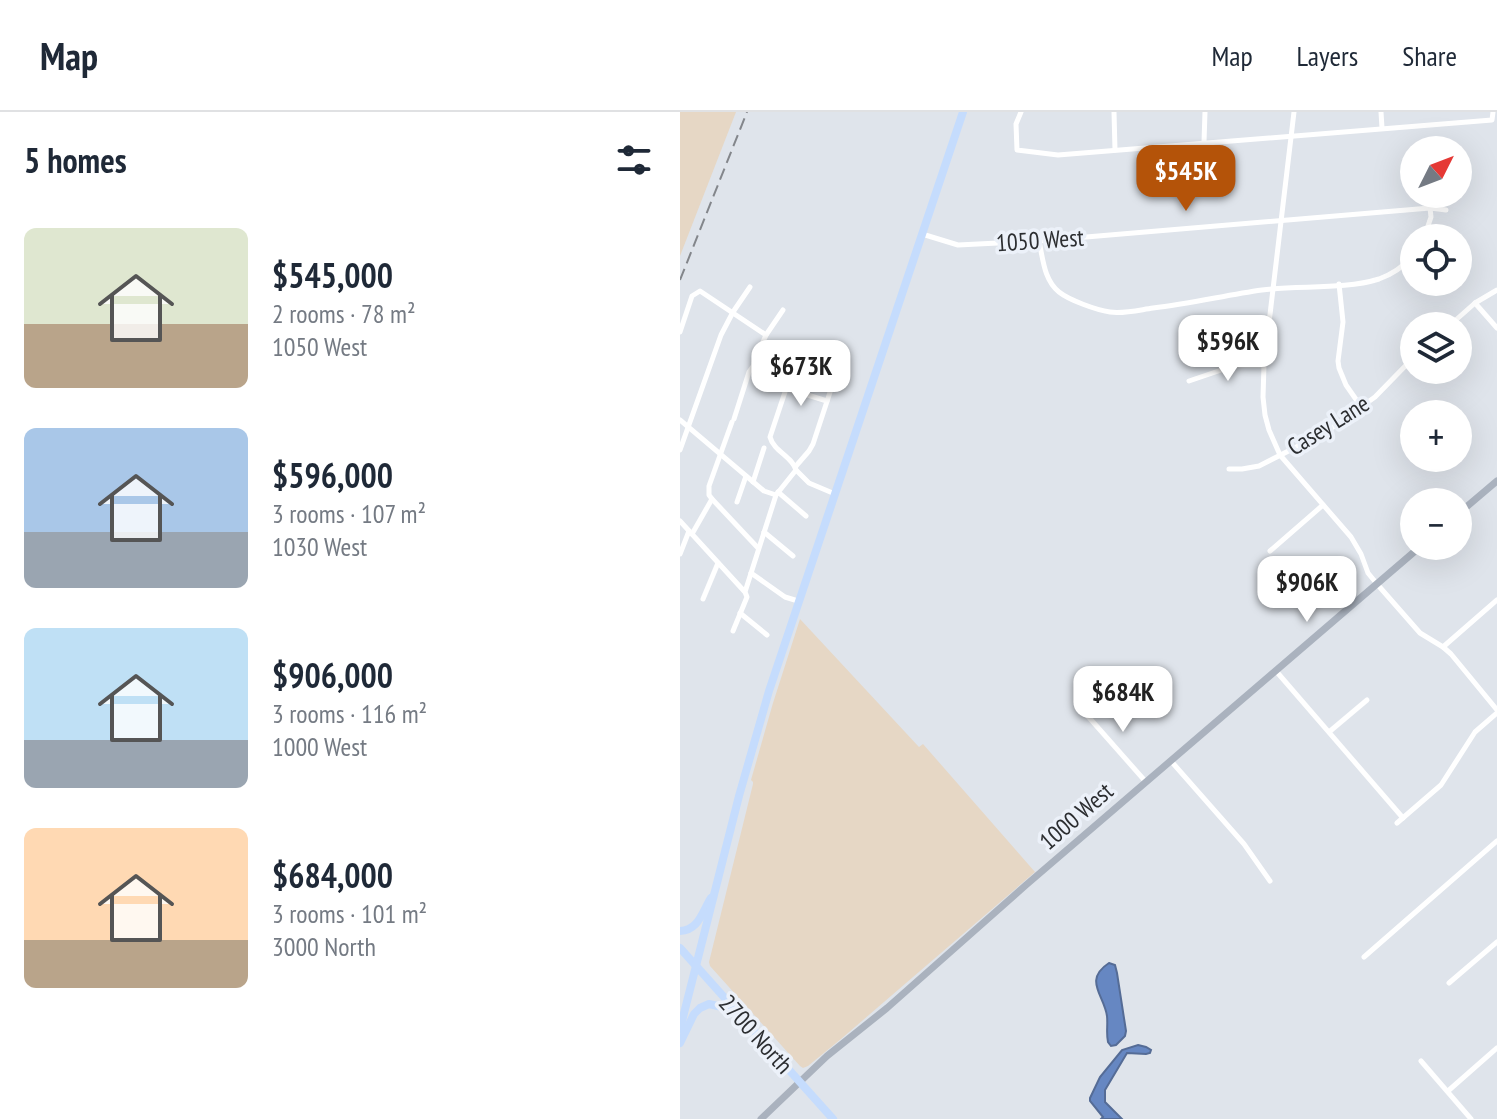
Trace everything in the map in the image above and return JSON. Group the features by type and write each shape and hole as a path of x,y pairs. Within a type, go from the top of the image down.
{"main road":[{"path":"680,1029 756,734 963,112"},
{"path":"680,931 688,931 695,926 715,890"},
{"name":"2700 North","path":"680,948 833,1119"},
{"path":"680,1043 694,1014 702,1006 735,1010"}],"street":[{"path":"1021,112 1016,124 1017,150 1058,155 1492,120 1493,112"},
{"path":"1114,112 1115,150"},
{"path":"1204,142 1205,112"},
{"path":"1276,671 1400,820 1441,785 1475,732 1497,711 1443,647 1420,633 1368,573 1355,544 1280,455 1265,415 1264,365 1294,112"},
{"path":"1381,112 1382,128"},
{"name":"1050 West","path":"922,234 958,245 1430,208 1446,210"},
{"path":"1429,224 1430,208"},
{"path":"1039,241 1051,284 1060,293 1109,312 1179,305 1274,289 1364,282 1400,268"},
{"path":"1339,284 1343,322 1339,368 1362,408"},
{"path":"680,450 715,350 733,312 750,287"},
{"path":"1465,312 1497,290"},
{"path":"680,332 696,292 705,293 766,335"},
{"path":"1475,303 1497,328"},
{"path":"758,548 708,491 755,357 783,310"},
{"path":"799,361 785,388 770,437 772,444 809,483 835,494"},
{"path":"754,365 785,388 827,401"},
{"path":"1189,381 1236,365 1264,365"},
{"name":"Casey Lane","path":"1229,469 1252,468 1326,432 1362,408 1400,371"},
{"path":"745,592 777,494 813,444 836,374"},
{"path":"680,420 764,491 777,494 806,516"},
{"path":"753,482 764,448"},
{"path":"737,502 746,476"},
{"path":"1472,502 1497,481"},
{"path":"680,554 712,499"},
{"path":"1270,551 1323,505"},
{"path":"680,521 745,592 747,597 733,631"},
{"path":"764,532 793,556"},
{"name":"1000 West","path":"761,1119 827,1056 887,1008 1405,560"},
{"path":"703,599 718,563"},
{"path":"751,573 785,597 799,601"},
{"path":"1443,647 1497,600"},
{"path":"740,613 767,635"},
{"path":"1329,732 1367,700"},
{"path":"1078,705 1146,782"},
{"path":"1171,761 1244,844 1270,881"},
{"path":"1364,957 1497,841"},
{"path":"1449,983 1497,942"},
{"path":"1448,1091 1497,1048"},
{"path":"1421,1061 1471,1119"}],"shaded area":[{"path":"680,112 736,112 680,256"},
{"path":"800,619 919,747 923,744 1035,872 803,1068 709,962 753,784 751,780"}],"water":[{"path":"1109,963 1115,965 1117,973 1126,1031 1116,1045 1111,1046 1107,1039 1107,1016 1096,982 1101,969"},
{"path":"1138,1045 1151,1050 1150,1053 1127,1053 1105,1090 1105,1102 1122,1119 1101,1119 1103,1117 1090,1101 1100,1077 1122,1050"}],"railway":[{"path":"680,280 747,112"}]}
